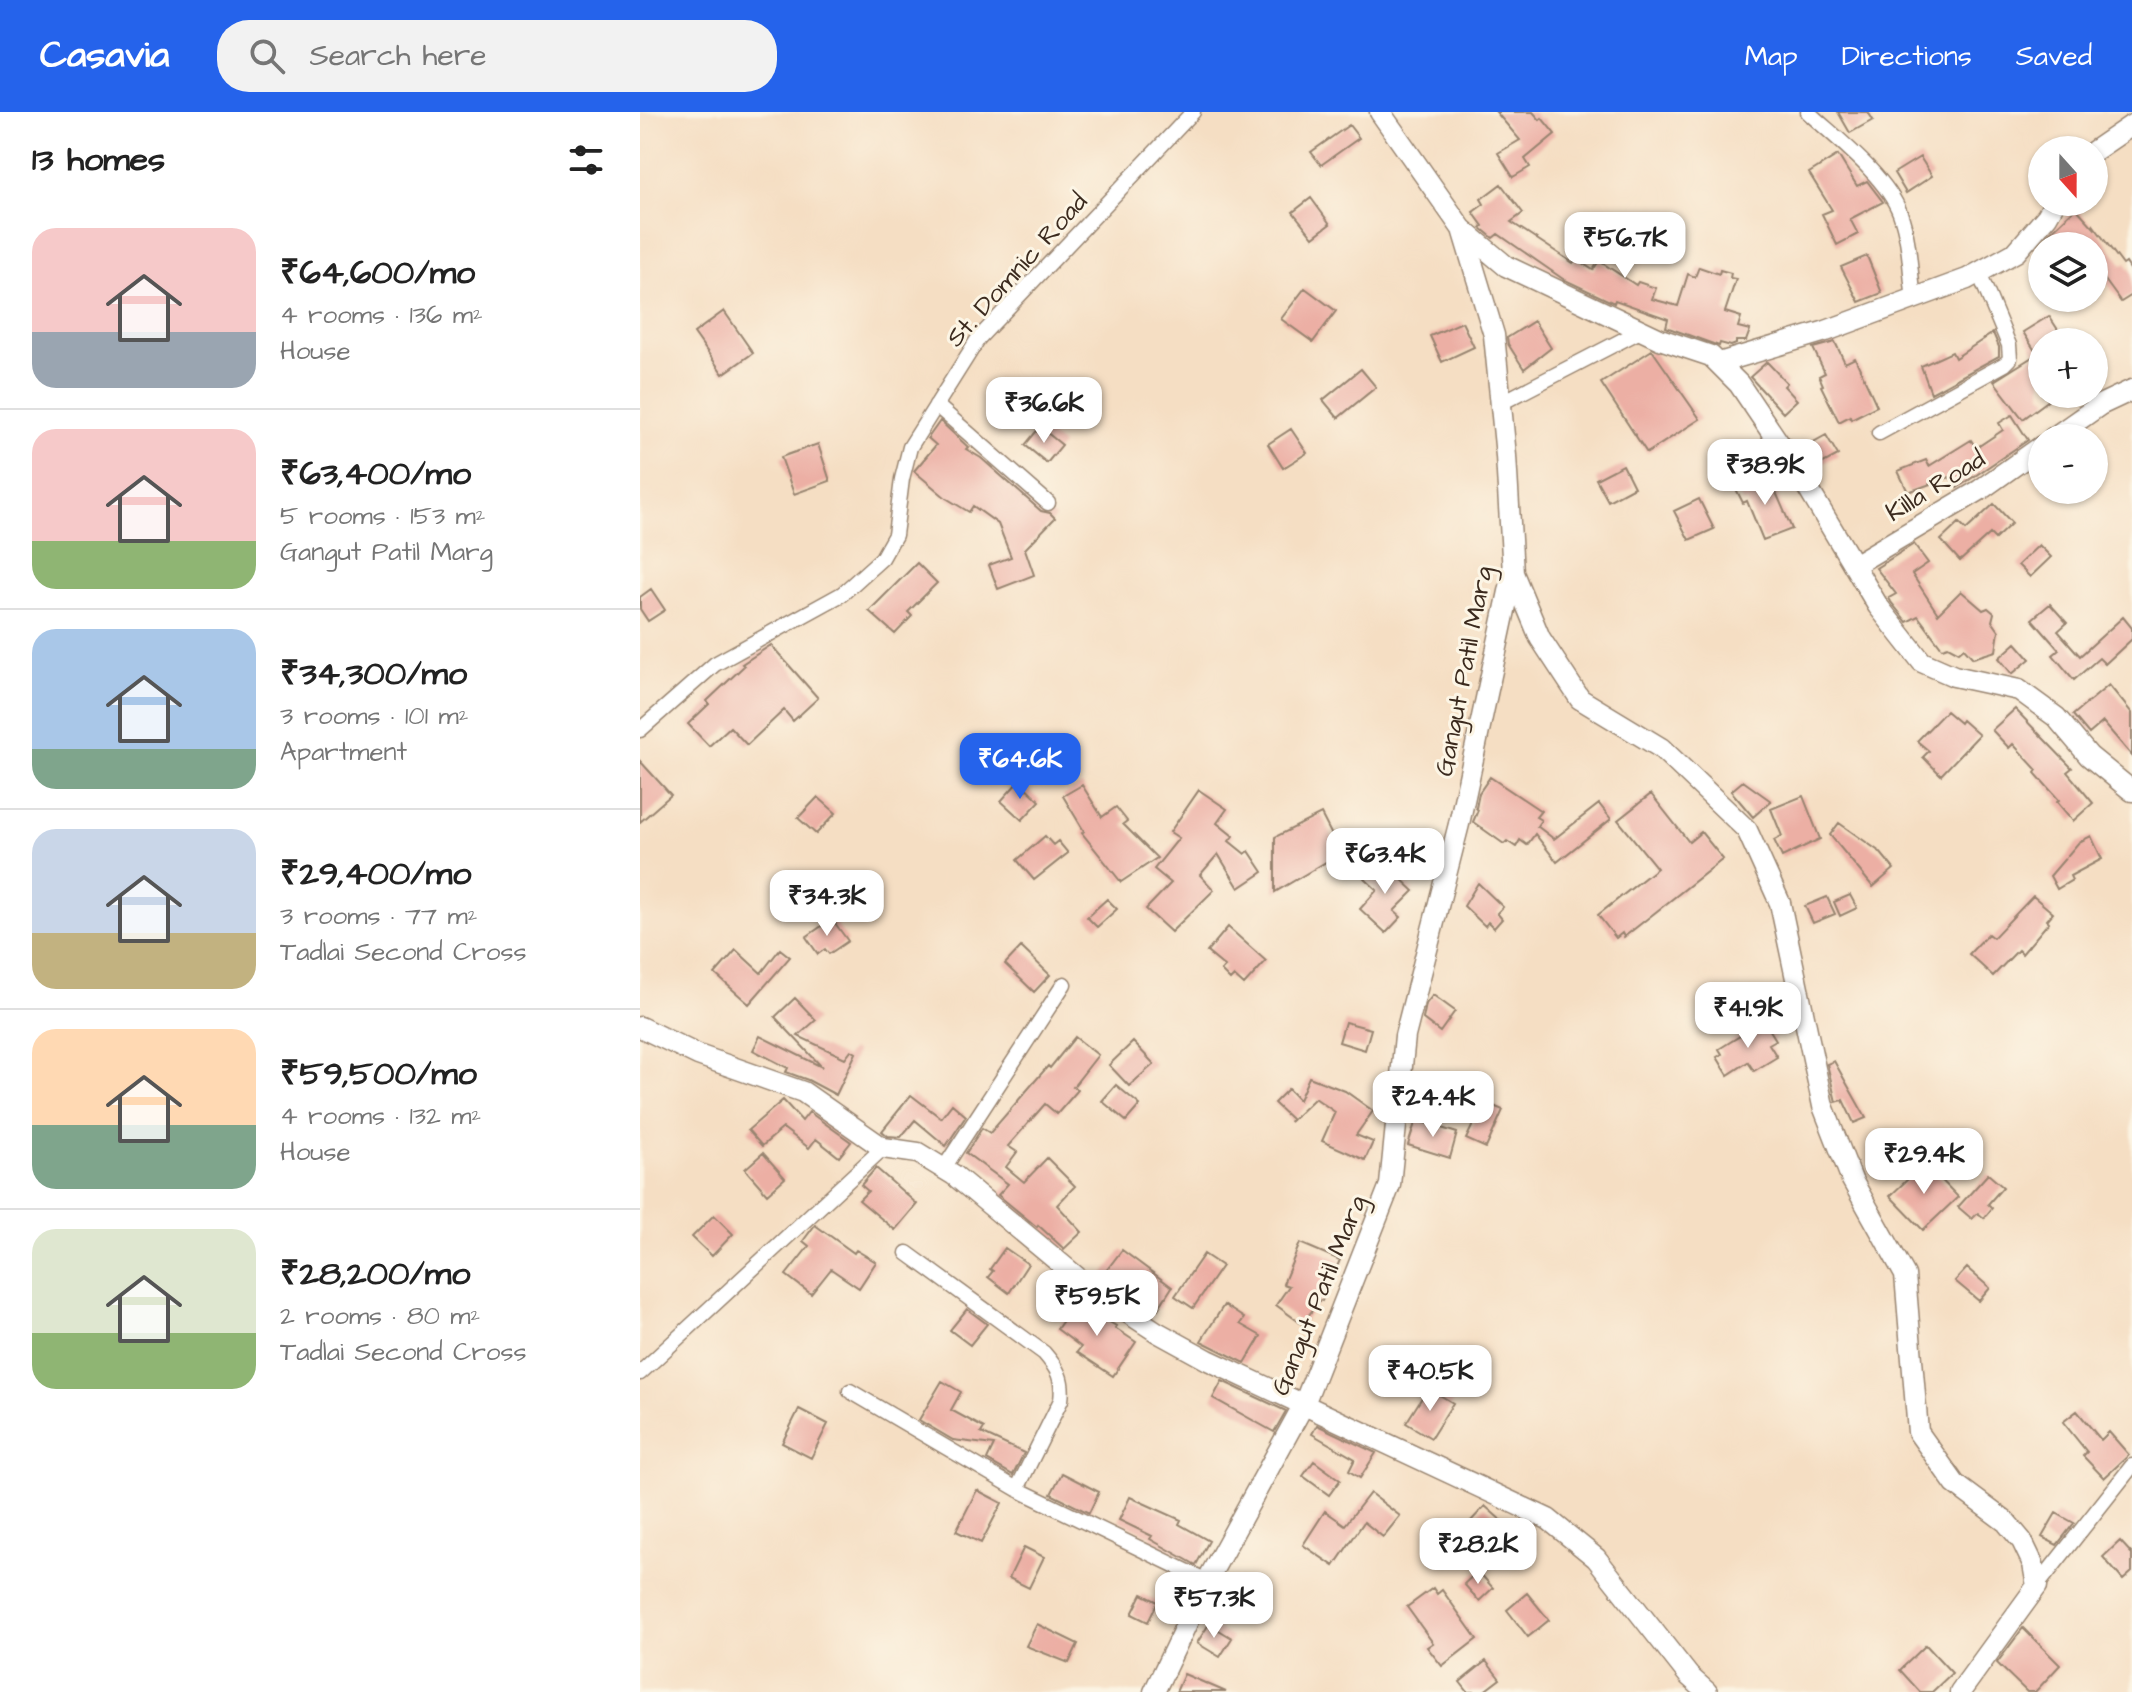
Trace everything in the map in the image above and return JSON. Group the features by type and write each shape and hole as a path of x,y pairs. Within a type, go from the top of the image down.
{"street":[{"name":"St. Domnic Road","path":"640,730 715,664 842,594 882,558 895,535 902,479 910,447 978,339 1193,112"},
{"path":"1380,112 1462,229 1506,266 1642,330 1711,356 1719,363 1739,384 1797,470 1878,606 1922,662 1954,676 2019,690 2056,717 2089,756 2132,791"},
{"path":"1808,112 1871,172 1892,198 1900,214 1906,239 1914,300"},
{"path":"2108,141 2132,125"},
{"path":"1719,363 1826,331 1979,273 2016,252 2047,216"},
{"name":"Gangut Patil Marg","path":"1154,1692 1207,1581 1304,1404 1390,1185 1405,1036 1459,824 1513,573 1494,335 1462,229"},
{"path":"1879,433 2010,359 2009,345 1979,273"},
{"path":"1501,403 1642,330"},
{"path":"2073,424 2100,405 2132,390"},
{"path":"936,405 1048,503"},
{"name":"Killa Road","path":"1854,565 1980,490 2028,456"},
{"path":"1513,573 1540,638 1580,699 1661,748 1747,830 1780,903 1823,1106 1852,1180 1905,1275 1918,1432 1955,1484 2006,1522 2022,1541 2033,1564 2037,1586"},
{"path":"944,1168 1064,984"},
{"path":"640,1027 698,1055 803,1092 883,1148 918,1153 944,1168 1090,1288 1208,1360 1548,1519 1596,1558 1689,1676 1707,1692"},
{"path":"640,1373 883,1148"},
{"path":"907,1253 1044,1353 1057,1368 1063,1386 1061,1400 1017,1489"},
{"path":"850,1391 1017,1489 1207,1581"},
{"path":"1960,1692 2037,1586 2132,1466"}],"building":[{"path":"1496,112 1533,112 1555,134 1525,159 1530,167 1513,177 1498,153 1520,140"},
{"path":"1838,112 1868,112 1873,120 1850,133"},
{"path":"1349,125 1359,138 1321,165 1311,152"},
{"path":"1838,155 1857,186 1867,181 1883,202 1850,219 1858,234 1837,245 1822,214 1832,210 1809,173"},
{"path":"1920,157 1932,176 1906,193 1894,173"},
{"path":"1501,184 1523,213 1511,222 1573,263 1576,259 1593,270 1599,261 1636,285 1638,282 1656,288 1652,299 1678,306 1688,274 1695,277 1699,267 1719,274 1720,270 1731,273 1730,278 1736,279 1725,312 1741,317 1738,327 1750,330 1746,341 1736,341 1731,346 1720,343 1719,346 1666,327 1668,319 1615,300 1614,303 1563,279 1498,234 1493,238 1481,228 1483,226 1473,212 1484,204 1481,199"},
{"path":"1311,198 1330,224 1313,237 1293,212"},
{"path":"2067,216 2083,216 2098,232 2050,232"},
{"path":"2108,245 2132,272 2132,295 2121,302 2108,284"},
{"path":"1867,256 1882,293 1859,302 1841,267"},
{"path":"1305,288 1336,311 1313,342 1281,319"},
{"path":"724,311 753,353 723,374 694,333"},
{"path":"2049,316 2057,328 2030,328"},
{"path":"1534,321 1551,348 1524,369 1507,338"},
{"path":"1462,322 1474,347 1442,362 1430,336"},
{"path":"1993,333 1999,356 1931,393 1921,366 1952,352 1955,358"},
{"path":"1835,342 1845,363 1855,358 1877,406 1839,422 1821,386 1819,376 1825,373 1813,348"},
{"path":"1652,350 1700,419 1647,453 1601,383"},
{"path":"2028,360 2028,408 2038,408 2023,419 1994,381"},
{"path":"1767,362 1787,383 1784,386 1797,400 1783,413 1750,377"},
{"path":"1361,369 1376,387 1338,418 1323,400"},
{"path":"2012,415 2028,440 1957,488 1950,477 1908,492 1898,471 1926,460 1929,466 1971,440 1976,448 2003,430 1999,423"},
{"path":"940,421 968,447 966,449 981,458 1041,511 1055,518 1025,549 1034,575 998,589 989,565 1011,557 998,524 973,506 969,512 946,498 914,471 936,445 928,438"},
{"path":"1040,427 1062,445 1047,463 1025,445"},
{"path":"1291,429 1307,453 1283,468 1268,444"},
{"path":"1826,435 1838,455 1814,468 1803,448"},
{"path":"818,444 830,481 794,494 781,457"},
{"path":"1623,465 1634,487 1608,501 1596,479"},
{"path":"1768,474 1792,529 1763,540 1747,501 1743,503 1736,489"},
{"path":"1699,499 1714,529 1689,540 1674,511"},
{"path":"1994,504 2012,523 1995,539 1990,534 1960,561 1941,540 1959,523 1966,530"},
{"path":"1914,544 1928,563 1912,574 1938,614 1961,591 1983,610 1988,608 1994,613 1992,621 1999,631 1996,651 1973,658 1964,648 1959,652 1948,646 1942,648 1918,616 1907,622 1891,602 1889,598 1896,594 1876,568"},
{"path":"2039,545 2051,557 2030,577 2018,565"},
{"path":"917,563 937,583 908,612 912,616 895,634 869,611"},
{"path":"651,589 665,610 648,621 640,609 640,597"},
{"path":"2050,604 2067,623 2058,631 2080,656 2123,617 2132,628 2132,639 2105,664 2099,658 2074,680 2053,655 2059,650 2032,619"},
{"path":"2016,643 2030,659 2012,674 1999,658"},
{"path":"771,645 818,698 793,721 784,710 747,745 730,727 709,746 688,724 744,666 742,664"},
{"path":"2109,685 2132,713 2132,756 2103,722 2089,734 2073,715"},
{"path":"2015,709 2072,768 2067,772 2093,803 2073,821 2035,773 2037,770 2013,744 2009,748 1992,730"},
{"path":"1946,711 1979,735 1941,775 1923,757 1929,751 1917,741"},
{"path":"640,761 671,795 640,822"},
{"path":"1490,777 1541,811 1536,817 1541,820 1537,826 1554,839 1599,804 1611,819 1557,862 1535,834 1527,845 1520,840 1516,847 1507,841 1504,844 1473,822 1478,810 1479,793"},
{"path":"1019,781 1040,801 1022,820 1001,801"},
{"path":"1743,781 1771,801 1753,817 1731,791"},
{"path":"1082,785 1102,817 1116,807 1127,821 1123,824 1157,858 1121,882 1082,833 1084,831 1063,796"},
{"path":"1199,790 1227,809 1217,823 1233,836 1229,841 1245,854 1249,851 1263,872 1239,888 1218,854 1200,875 1214,890 1171,932 1146,909 1171,883 1154,869 1179,838 1170,832"},
{"path":"1651,794 1689,842 1701,832 1723,859 1624,937 1622,933 1616,938 1598,915 1657,868 1618,820"},
{"path":"1803,796 1820,839 1782,857 1774,840 1782,836 1771,809"},
{"path":"818,797 836,813 816,834 798,818"},
{"path":"1321,814 1341,853 1275,892 1275,837"},
{"path":"1839,823 1880,852 1894,869 1873,887 1830,835"},
{"path":"1045,836 1053,845 1058,841 1068,853 1034,880 1017,860"},
{"path":"2091,836 2102,859 2070,876 2072,880 2057,889 2050,876 2079,842"},
{"path":"1381,860 1414,891 1394,911 1401,917 1386,933 1360,909 1377,890 1364,878"},
{"path":"1478,883 1503,907 1497,913 1502,919 1494,928 1488,922 1485,926 1464,906"},
{"path":"1850,895 1857,908 1840,916 1834,902"},
{"path":"2033,896 2053,913 2047,920 2049,922 2022,954 2018,950 1993,976 1969,954 1988,934 1993,938"},
{"path":"1827,897 1835,914 1813,923 1805,906"},
{"path":"1107,899 1117,909 1097,927 1087,917"},
{"path":"832,919 848,941 829,954 825,949 818,954 806,937"},
{"path":"1228,927 1266,961 1244,985 1234,976 1230,980 1221,971 1225,967 1207,952"},
{"path":"1021,947 1050,975 1034,992 1005,964"},
{"path":"780,949 790,957 749,1004 715,974 736,950 761,973"},
{"path":"1433,995 1455,1011 1440,1032 1423,1019 1426,1004"},
{"path":"795,998 816,1020 798,1036 845,1058 851,1050 856,1053 836,1095 786,1072 788,1068 753,1050 760,1036 822,1067 775,1017"},
{"path":"1345,1022 1371,1029 1365,1050 1339,1042"},
{"path":"1761,1023 1764,1029 1768,1027 1776,1040 1769,1044 1777,1057 1754,1071 1748,1062 1728,1075 1717,1057 1722,1054 1719,1049"},
{"path":"1075,1037 1098,1055 1073,1087 1078,1090 1057,1114 1045,1104 1008,1146 1017,1152 1006,1167 1024,1182 1047,1158 1075,1186 1057,1205 1082,1232 1064,1249 998,1195 1008,1184 966,1153 982,1128 990,1133"},
{"path":"1133,1042 1154,1064 1129,1086 1109,1065"},
{"path":"1834,1061 1866,1118 1854,1123 1843,1100 1836,1102 1827,1064"},
{"path":"1309,1077 1345,1091 1373,1111 1356,1135 1373,1142 1365,1160 1322,1141 1335,1112 1315,1098 1290,1122 1291,1119 1274,1103 1288,1089 1299,1100"},
{"path":"1116,1085 1140,1105 1126,1121 1102,1101"},
{"path":"911,1095 941,1118 952,1104 966,1116 946,1146 915,1120 901,1137 888,1136 882,1131"},
{"path":"783,1100 802,1121 809,1112 851,1142 839,1157 816,1139 809,1148 783,1128 762,1146 748,1130"},
{"path":"1484,1102 1503,1110 1486,1148 1466,1139"},
{"path":"1416,1120 1457,1133 1450,1158 1408,1145"},
{"path":"763,1153 785,1178 767,1194 745,1169"},
{"path":"1925,1163 1958,1197 1923,1230 1890,1196"},
{"path":"876,1168 917,1204 895,1230 859,1200 868,1191 861,1185"},
{"path":"1988,1174 2003,1187 1988,1204 1992,1208 1984,1218 1978,1213 1972,1219 1958,1207"},
{"path":"714,1215 733,1234 712,1256 692,1237"},
{"path":"815,1225 854,1253 856,1250 876,1262 859,1288 831,1269 811,1294 786,1275 809,1246 803,1241"},
{"path":"1300,1243 1340,1260 1322,1301 1302,1324 1276,1305 1289,1286 1283,1284"},
{"path":"1005,1248 1028,1264 1009,1293 988,1277"},
{"path":"1122,1250 1172,1287 1158,1309 1135,1294 1131,1299 1100,1279"},
{"path":"1204,1254 1222,1266 1193,1308 1175,1296"},
{"path":"1967,1268 1990,1288 1979,1301 1955,1281"},
{"path":"1076,1302 1136,1342 1113,1376 1077,1352 1081,1347 1057,1329"},
{"path":"1224,1305 1244,1318 1240,1324 1261,1336 1245,1363 1201,1341"},
{"path":"967,1309 987,1324 970,1345 950,1330"},
{"path":"942,1381 961,1392 951,1410 984,1428 981,1433 1024,1453 1013,1475 987,1460 994,1445 953,1440 919,1420"},
{"path":"1222,1381 1286,1411 1274,1432 1213,1398"},
{"path":"1428,1388 1453,1403 1431,1438 1406,1423"},
{"path":"799,1409 828,1424 811,1458 782,1443"},
{"path":"2077,1411 2101,1440 2109,1432 2129,1455 2104,1478 2083,1456 2087,1452 2063,1422"},
{"path":"1317,1425 1376,1453 1360,1478 1349,1471 1355,1459 1312,1434"},
{"path":"1314,1461 1340,1480 1329,1495 1303,1476"},
{"path":"1062,1473 1099,1492 1089,1513 1051,1494"},
{"path":"977,1490 1002,1503 981,1543 956,1531"},
{"path":"1370,1493 1400,1516 1383,1537 1364,1522 1334,1566 1303,1545 1325,1511 1345,1525"},
{"path":"1130,1497 1181,1520 1179,1524 1209,1541 1196,1565 1150,1539 1152,1536 1119,1520"},
{"path":"1485,1506 1502,1521 1473,1552 1456,1537"},
{"path":"2056,1513 2074,1523 2057,1545 2042,1537"},
{"path":"2120,1541 2132,1554 2132,1572 2123,1580 2103,1557"},
{"path":"1024,1547 1044,1557 1029,1588 1009,1578"},
{"path":"1478,1571 1493,1588 1479,1601 1464,1584"},
{"path":"1240,1578 1263,1596 1246,1617 1223,1599"},
{"path":"1433,1588 1437,1594 1442,1590 1477,1639 1442,1666 1427,1647 1433,1643 1407,1607"},
{"path":"1527,1593 1549,1620 1528,1637 1507,1610"},
{"path":"1142,1594 1158,1602 1148,1622 1132,1614"},
{"path":"1037,1624 1078,1644 1069,1663 1026,1646"},
{"path":"1209,1624 1232,1638 1220,1657 1197,1643"},
{"path":"2023,1628 2060,1665 2035,1692 2027,1692 1997,1663"},
{"path":"1926,1645 1952,1673 1932,1692 1920,1692 1900,1670"},
{"path":"1486,1661 1500,1679 1483,1692 1468,1692 1460,1682"},
{"path":"1184,1674 1226,1692 1176,1692"}]}
